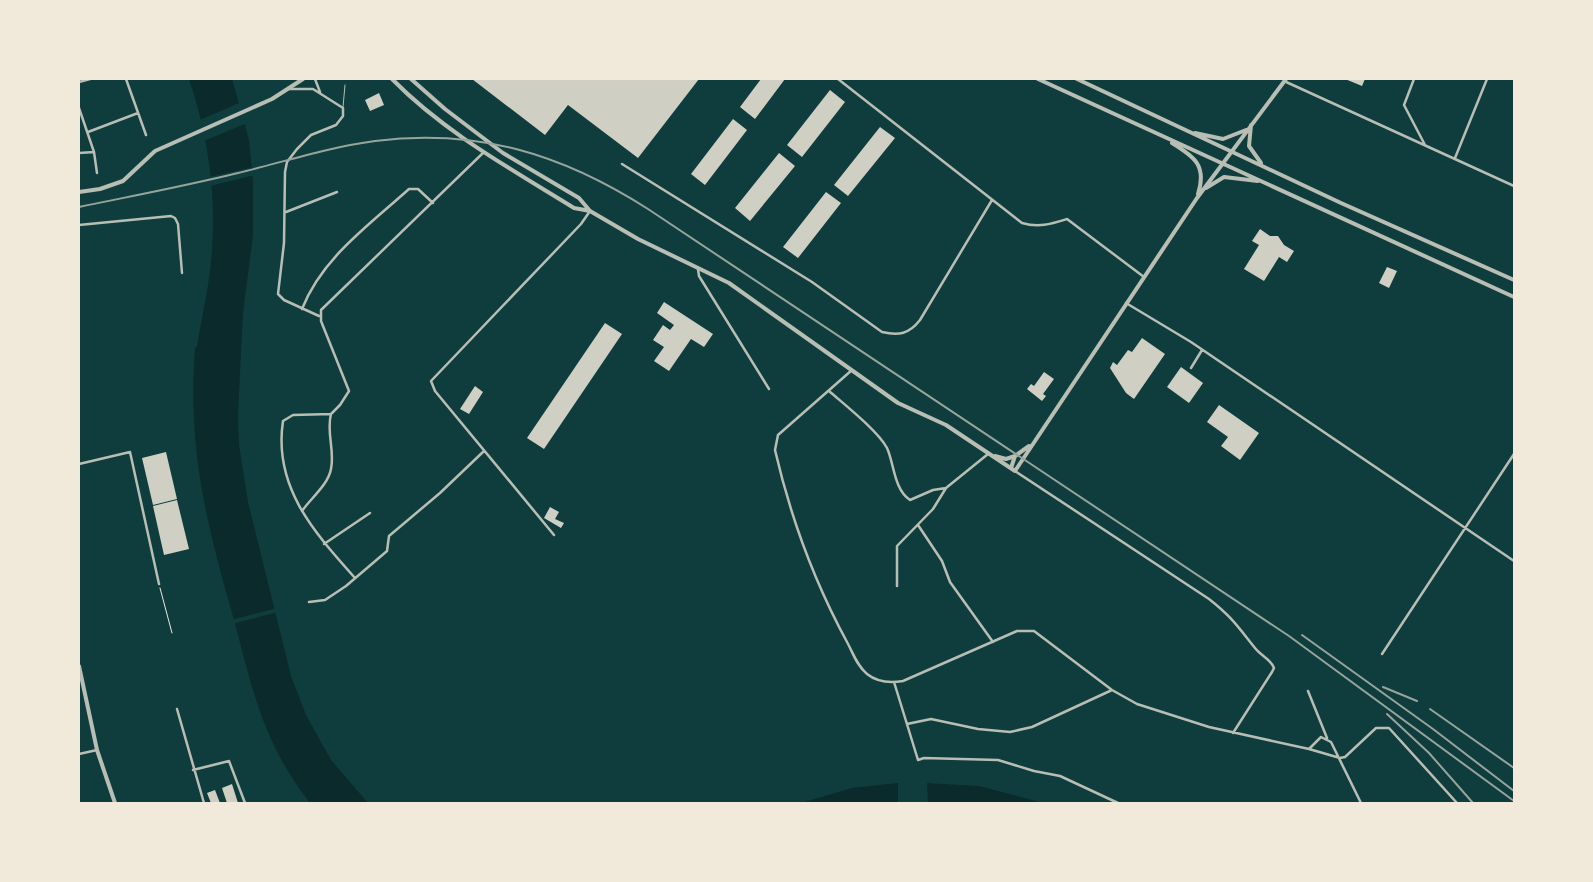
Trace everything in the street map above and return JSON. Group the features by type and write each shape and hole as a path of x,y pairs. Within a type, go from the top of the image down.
{"street":[{"path":"79,82 90,79"},
{"path":"126,79 146,135"},
{"path":"79,192 100,190 123,181 155,151 289,89 303,79"},
{"path":"314,79 321,93"},
{"path":"392,79 437,118 484,152 574,208 590,211"},
{"path":"411,79 465,125 503,153 579,198 590,211 638,239 729,283 853,369 898,403 946,425 1228,613 1255,649 1272,662 1274,668 1232,733"},
{"path":"838,79 1022,223 1032,226 1046,226 1068,220 1144,277"},
{"path":"1038,79 1514,297"},
{"path":"1077,79 1278,174 1514,280"},
{"path":"1414,79 1404,105 1426,145"},
{"path":"1455,158 1487,79"},
{"path":"1013,469 1197,198 1285,80 1514,186"},
{"path":"289,89 309,88 321,93 342,108 343,116 336,125 312,135 296,149 287,162 285,172 286,212 278,294 284,300 319,316"},
{"path":"79,108 94,152 97,173"},
{"path":"88,132 138,113"},
{"path":"1251,124 1249,146 1259,162 1278,174"},
{"path":"1188,131 1223,139 1246,130"},
{"path":"1158,134 1183,150 1200,166 1202,180 1197,198"},
{"path":"79,153 94,152"},
{"path":"302,511 318,492 332,468 328,425 330,414 340,405 349,391 319,316 321,310 484,152"},
{"path":"622,164 812,282 882,332 892,334 906,333 920,320 992,200"},
{"path":"1202,191 1224,177 1265,182"},
{"path":"302,309 316,278 328,263 409,189 418,189 433,203"},
{"path":"286,212 337,192"},
{"path":"554,535 436,392 432,381 581,224 590,211"},
{"path":"79,225 171,216 175,218 178,224 182,273"},
{"path":"698,269 699,276 769,389"},
{"path":"1126,303 1202,350 1514,560"},
{"path":"1190,368 1202,350"},
{"path":"853,369 778,435 775,450 805,548 830,608 857,663 869,675 877,680 903,681 1020,630 1034,631 1112,690 1137,704 1232,733 1309,749 1340,758 1345,757 1376,728 1388,728 1457,803"},
{"path":"829,391 882,440 889,454 899,486 907,498 910,500 933,490 946,488"},
{"path":"330,414 294,415 283,421 281,434 285,470 290,492 302,511 324,544 355,578"},
{"path":"988,454 1006,459 1015,456 1032,443"},
{"path":"309,602 325,600 387,551 389,536 440,493 484,451"},
{"path":"79,464 130,452 159,584"},
{"path":"897,586 897,546 933,509 946,488 988,454"},
{"path":"1382,654 1514,454"},
{"path":"1013,469 1015,456"},
{"path":"324,544 370,513"},
{"path":"918,525 942,561 950,582 993,642"},
{"path":"79,666 97,750 115,803"},
{"path":"894,682 918,760 924,758 998,760 1034,772 1060,776 1118,803"},
{"path":"907,724 932,719 978,729 1010,732 1032,727 1112,690"},
{"path":"1308,691 1327,738 1340,758 1361,803"},
{"path":"177,709 204,803"},
{"path":"1309,749 1317,739 1321,737 1327,738"},
{"path":"79,754 97,750"},
{"path":"193,770 229,761 245,803"}],"lane":[{"path":"342,108 345,85"}],"path":[{"path":"159,584 172,633"}],"water":[{"path":"189,79 232,79 249,140 253,181 253,235 243,313 238,415 239,445 248,502 291,676 306,715 331,760 368,803 310,803 294,781 270,737 254,693 215,552 201,486 194,420 193,385 195,348 197,346 210,271 213,222 212,197 207,150"},
{"path":"907,782 979,786 1043,803 801,803 852,788"}],"pier":[{"path":"241,102 247,123 204,141 200,120"},
{"path":"254,167 255,175 210,186 209,177"},
{"path":"277,608 278,612 232,624 231,620"},
{"path":"898,780 927,780 928,803 898,803"}],"building":[{"path":"472,79 699,79 638,158 568,105 545,135"},
{"path":"761,79 785,79 755,119 740,107"},
{"path":"1345,79 1365,79 1362,86"},
{"path":"830,90 845,102 802,157 787,145"},
{"path":"379,93 384,105 370,111 365,100"},
{"path":"733,119 747,130 705,185 691,174"},
{"path":"880,127 895,138 848,196 834,185"},
{"path":"779,153 795,166 750,221 735,208"},
{"path":"826,192 841,203 798,258 783,247"},
{"path":"1260,229 1270,236 1278,236 1284,245 1294,251 1287,262 1279,257 1264,281 1244,269 1259,245 1252,241"},
{"path":"1387,267 1397,271 1389,288 1379,283"},
{"path":"664,302 713,334 704,347 691,339 669,371 654,361 664,347 653,340 663,325 670,330 674,325 657,313"},
{"path":"605,323 622,334 544,449 527,438"},
{"path":"1142,338 1165,354 1134,399 1126,393 1110,368 1113,362 1117,365 1128,350 1132,352"},
{"path":"1181,367 1203,383 1189,403 1167,387"},
{"path":"1044,372 1054,379 1043,394 1046,396 1042,401 1027,389 1031,384 1034,386"},
{"path":"475,386 483,392 469,414 460,409"},
{"path":"1219,405 1259,433 1240,460 1221,446 1228,437 1207,422"},
{"path":"166,452 177,499 153,505 142,458"},
{"path":"177,500 189,549 164,555 153,506"},
{"path":"550,507 559,512 555,519 564,523 561,528 544,518"},
{"path":"232,784 238,803 227,803 222,788"},
{"path":"215,790 220,803 211,803 207,793"}],"railway":[{"path":"79,207 218,178 341,147 375,141 413,138 449,138 484,142 551,160 584,173 648,209 1289,636 1514,801"},
{"path":"1302,635 1433,729 1514,791"},
{"path":"1383,687 1417,701"},
{"path":"1430,709 1514,768"},
{"path":"1387,714 1429,753 1473,803"}]}
